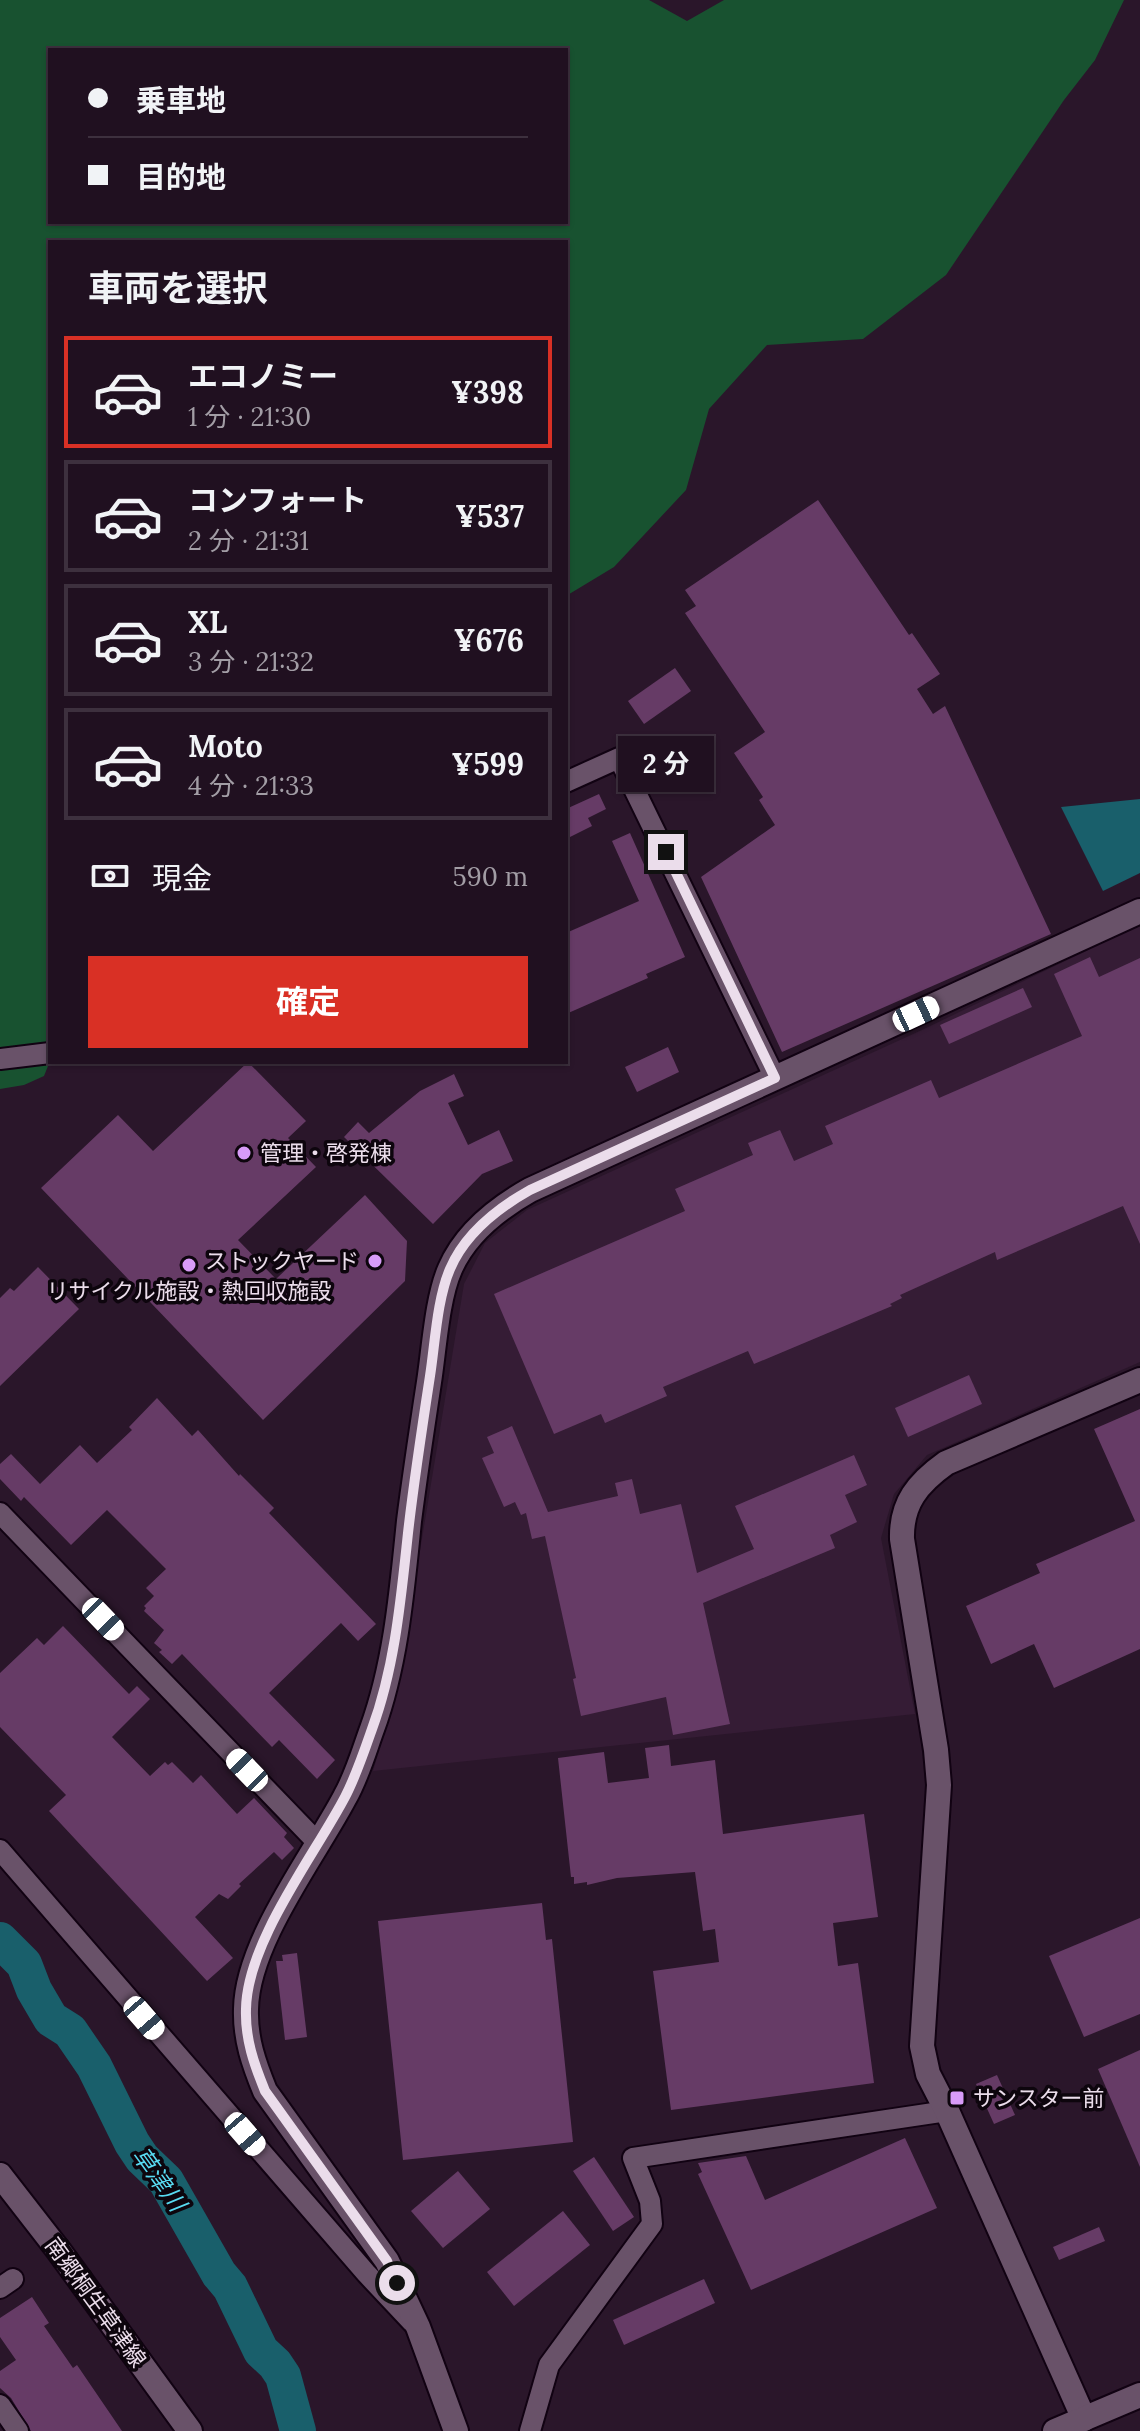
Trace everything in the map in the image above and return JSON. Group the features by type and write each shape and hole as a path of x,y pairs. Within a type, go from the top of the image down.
{"street":[{"path":"568,781 619,758 775,1078"},
{"path":"456,2431 418,2327 387,2261 265,2091 253,2061 247,2033 246,2006 251,1976 261,1946 346,1795 374,1726 401,1598 427,1391 449,1270 482,1224 505,1204 530,1190 1140,911"},
{"path":"0,1059 48,1053"},
{"path":"1084,2419 928,2074 922,2046 939,1785 902,1539 902,1521 909,1502 925,1478 946,1463 1140,1380"},
{"path":"0,1513 317,1842"},
{"path":"0,1850 345,2249 418,2327"},
{"path":"530,2431 549,2365 652,2224 650,2201 633,2158 947,2111"},
{"name":"南郷桐生草津線","path":"0,2175 190,2431"},
{"path":"1055,2431 1140,2395"},
{"path":"0,2405 18,2431"}],"shaded area":[{"path":"1140,925 1140,1362 927,1455 894,1494 881,1538 915,1714 373,1771 397,1690 464,1284 485,1243 527,1210 922,1030"}],"green space":[{"path":"0,0 649,0 687,21 724,0 1124,0 1095,60 1064,100 946,275 863,339 767,345 709,409 686,490 614,567 568,595 568,240 48,240 49,1064 44,1076 24,1085 0,1089"}],"water":[{"path":"1140,799 1140,873 1103,891 1061,807"}],"building":[{"path":"818,500 909,635 912,633 940,674 917,689 933,714 945,706 1051,934 782,1052 701,877 775,825 759,800 763,797 734,753 765,732 685,613 696,606 685,590"},
{"path":"675,668 691,691 644,724 628,701"},
{"path":"599,794 606,809 588,818 592,826 568,838 568,808"},
{"path":"630,833 685,957 646,974 648,978 568,1013 568,932 639,901 612,841"},
{"path":"1090,957 1099,977 1140,958 1140,1244 1123,1206 997,1260 995,1252 900,1295 902,1298 890,1304 892,1306 754,1364 748,1351 663,1387 667,1396 605,1423 601,1414 554,1434 494,1294 685,1211 675,1189 753,1155 748,1143 780,1130 794,1161 833,1144 825,1126 931,1080 939,1098 1082,1036 1054,974"},
{"path":"1023,988 1032,1007 949,1044 940,1025"},
{"path":"668,1047 679,1072 637,1092 625,1067"},
{"name":"リサイクル施設・熱回収施設","path":"246,1064 250,1064 306,1121 288,1138 316,1167 238,1240 276,1279 365,1195 407,1241 405,1281 263,1420 41,1188 118,1115 153,1151"},
{"path":"454,1074 464,1096 448,1103 468,1145 499,1130 513,1161 482,1174 433,1224 344,1137 358,1122 369,1133 420,1091"},
{"path":"38,1267 79,1309 0,1386 0,1298 10,1288 14,1291"},
{"path":"969,1375 982,1404 908,1437 895,1408"},
{"path":"157,1398 192,1436 198,1430 239,1476 274,1508 269,1513 376,1624 358,1641 341,1623 269,1693 335,1760 317,1779 279,1740 272,1747 182,1654 172,1664 159,1652 162,1650 154,1643 164,1630 144,1611 144,1606 154,1596 146,1588 166,1569 107,1510 71,1545 24,1497 21,1501 0,1479 0,1464 11,1454 40,1484 80,1445 97,1463 132,1430 129,1427"},
{"path":"1140,1409 1140,1649 1054,1688 1034,1644 991,1664 966,1606 1040,1573 1036,1564 1135,1521 1094,1429"},
{"path":"512,1426 548,1512 618,1496 615,1483 632,1479 640,1514 681,1504 697,1573 754,1549 735,1506 854,1455 867,1485 845,1495 857,1522 830,1535 835,1548 703,1603 730,1724 673,1735 666,1697 581,1716 573,1679 576,1678 545,1536 532,1539 526,1513 521,1515 515,1502 504,1507 482,1458 494,1453 487,1437"},
{"path":"63,1626 129,1694 137,1686 150,1699 112,1737 150,1776 165,1762 168,1765 172,1762 193,1783 201,1775 237,1814 254,1798 287,1833 284,1837 294,1848 282,1860 274,1852 239,1884 241,1886 228,1899 219,1894 195,1917 233,1958 207,1981 49,1811 66,1795 0,1727 0,1673 37,1638 44,1645"},
{"path":"669,1745 671,1766 715,1760 723,1834 864,1814 878,1917 833,1923 838,1966 858,1963 874,2083 671,2110 653,1971 719,1962 715,1929 703,1931 695,1872 574,1884 558,1758 604,1752 608,1783 649,1778 645,1748"},
{"path":"542,1903 546,1940 552,1939 573,2142 403,2160 378,1921"},
{"path":"1140,1918 1140,2014 1084,2037 1049,1956"},
{"path":"297,1953 307,2037 285,2040 276,1961 283,1961 282,1955"},
{"path":"1140,2050 1140,2167 1098,2069"},
{"path":"997,2075 1015,2115 994,2124 976,2084"},
{"path":"905,2138 937,2208 751,2290 698,2174 702,2172 698,2163 746,2156 765,2200"},
{"path":"594,2157 634,2217 613,2231 573,2171"},
{"path":"458,2171 490,2209 443,2248 411,2211"},
{"path":"563,2211 590,2245 514,2306 487,2272"},
{"path":"1099,2227 1105,2241 1059,2260 1053,2247"},
{"path":"704,2279 715,2303 624,2345 613,2320"},
{"path":"32,2297 49,2323 44,2326 73,2368 77,2365 122,2431 31,2431 11,2398 0,2388 0,2371 16,2360 0,2337 0,2318"}],"waterway":[{"name":"草津川","path":"0,1940 24,1964 34,1990 51,2019 70,2031 94,2066 142,2158 166,2181 219,2274 230,2287 261,2351 283,2376 298,2431"}],"place":[{"name":"管理・啓発棟","path":"244,1153"},
{"name":"ストックヤード","path":"375,1261"},
{"name":"リサイクル施設・熱回収施設","path":"189,1265"},
{"name":"サンスター前","path":"957,2098"}],"route":[{"path":"397,2283 387,2261 265,2091 253,2061 247,2033 246,2006 251,1976 261,1946 346,1795 374,1726 401,1598 413,1486 449,1270 482,1224 505,1204 775,1078 666,852"}]}
